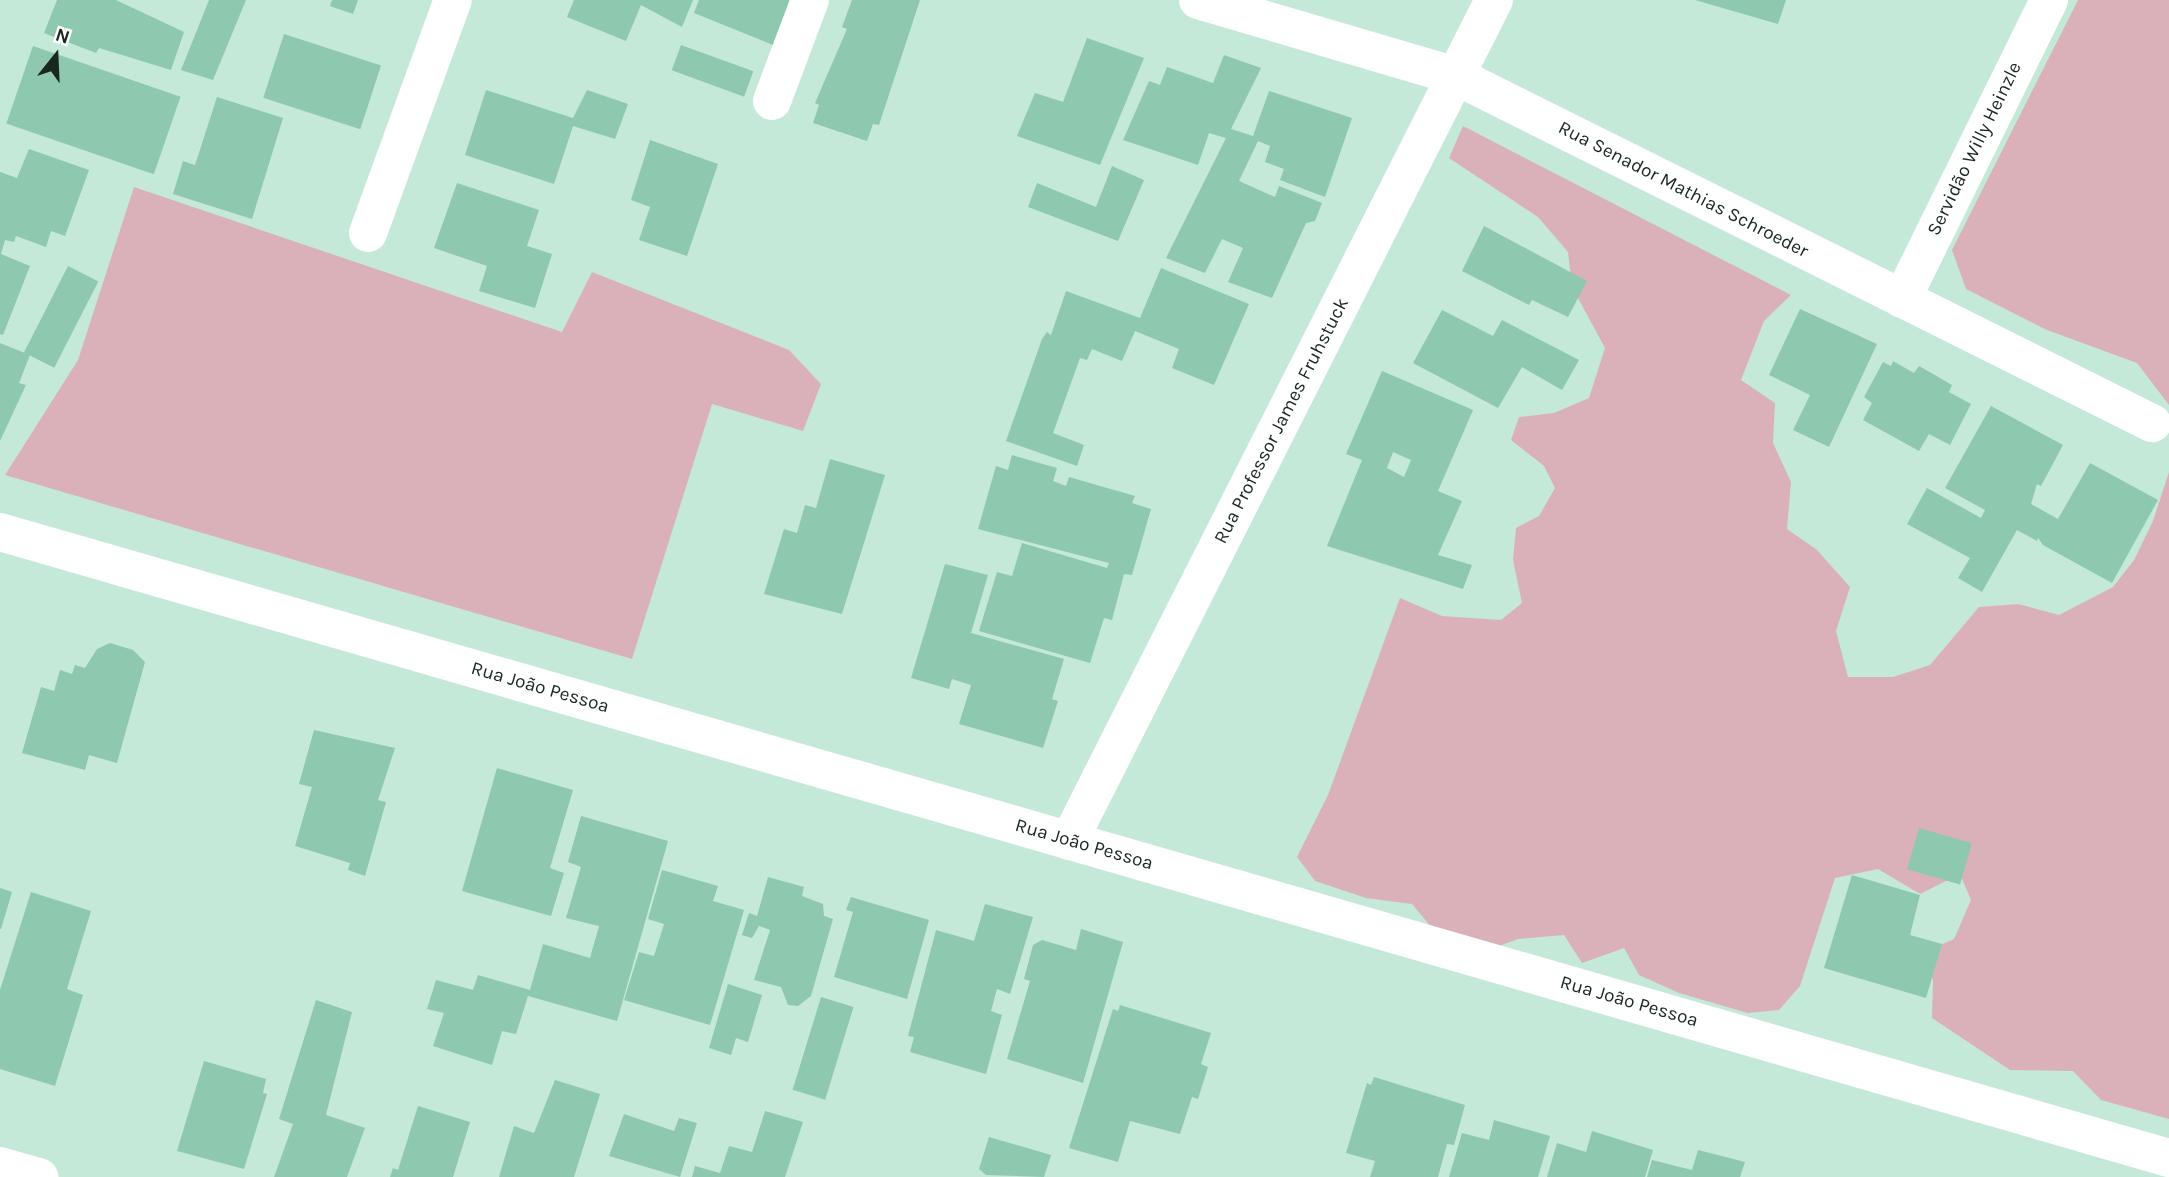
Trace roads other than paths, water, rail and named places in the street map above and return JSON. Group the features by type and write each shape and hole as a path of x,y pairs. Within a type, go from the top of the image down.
{"street":[{"path":"368,233 453,0"},
{"path":"772,101 810,0"},
{"name":"Rua Senador Mathias Schroeder","path":"1198,0 1456,76 2152,423"},
{"name":"Rua Professor James Fruhstuck","path":"1069,841 1494,0"},
{"name":"Servidão Willy Heinzle","path":"1902,299 2049,0"},
{"name":"Rua João Pessoa","path":"0,532 2169,1158"},
{"path":"0,1166 39,1177"}]}
